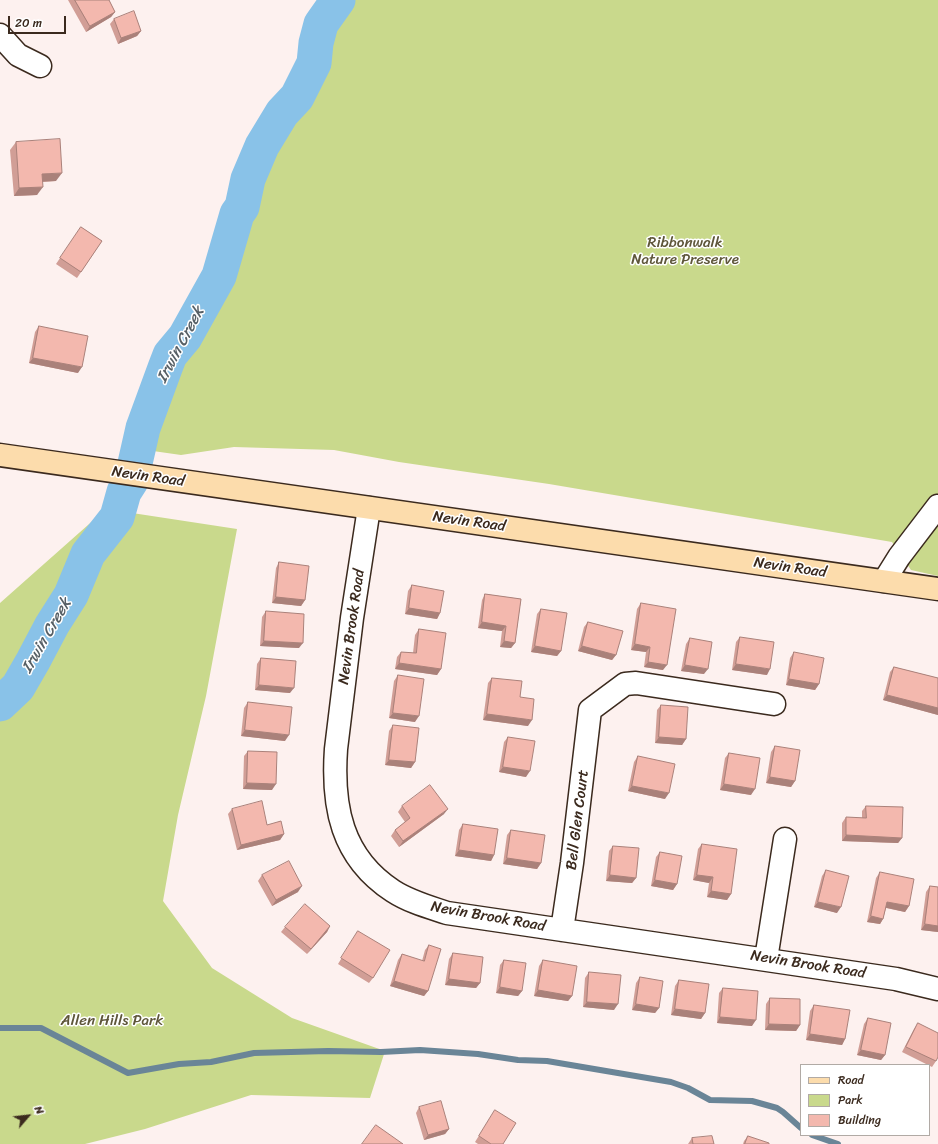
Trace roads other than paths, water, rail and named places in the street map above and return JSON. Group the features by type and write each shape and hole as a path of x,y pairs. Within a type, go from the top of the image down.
{"main road":[{"name":"Nevin Road","path":"0,455 938,589"}],"street":[{"path":"0,35 18,55 40,66"},
{"path":"884,581 899,557 938,506"},
{"name":"Nevin Brook Road","path":"369,508 352,618 334,770 338,812 344,831 353,849 364,865 378,879 393,891 410,900 447,912 896,979 938,989"},
{"name":"Bell Glen Court","path":"562,930 574,848 590,710 625,684 636,683 774,704"},
{"path":"766,959 785,839"}],"waterway":[{"name":"Irwin Creek","path":"0,704 18,687 52,625 71,595 88,554 117,517 124,492 131,481 143,428 170,355 185,337 219,276 237,214 242,207 248,179 262,146 282,113 297,97 314,63 316,43 321,24 338,0"},
{"path":"0,1028 41,1028 128,1073 179,1064 211,1062 254,1053 328,1051 381,1052 420,1050 478,1054 518,1060 547,1061 671,1082 688,1088 710,1100 752,1101 777,1108 800,1127"},
{"path":"815,1136 838,1144"}],"park label":[{"name":"Ribbonwalk Nature Preserve","path":"685,252"},
{"name":"Allen Hills Park","path":"112,1021"}]}
